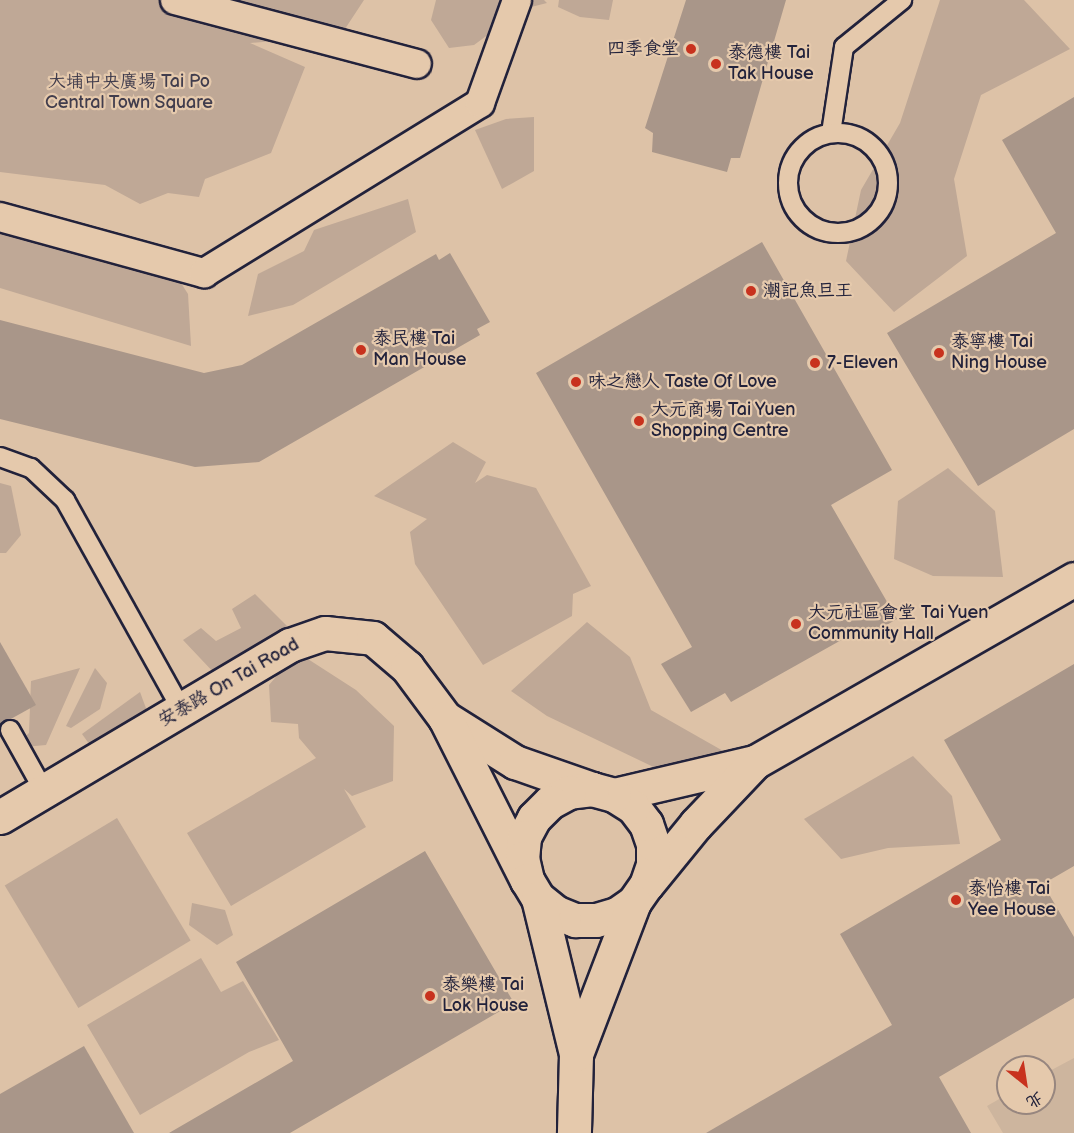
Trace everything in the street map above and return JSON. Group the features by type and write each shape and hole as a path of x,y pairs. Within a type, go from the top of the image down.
{"street":[{"path":"175,0 417,64"},
{"path":"0,217 204,273 480,103 518,0"},
{"path":"532,889 555,912 585,920 616,914 640,894 696,824 755,762 1074,579"},
{"name":"安泰路 On Tai Road","path":"0,817 290,645 325,633 373,638 406,668 445,718 532,889"},
{"name":"安泰路 On Tai Road","path":"445,718 515,762 603,792"},
{"path":"574,1133 576,1054 522,858 524,837 534,818 550,802 570,792 603,792 755,762"},
{"path":"576,1054 653,865 653,844 646,824 633,807 603,792"}],"lane":[{"path":"831,134 844,46 902,0"},
{"path":"831,134 848,134 876,150 888,179 887,195 875,217 854,230 838,233 821,230 796,210 788,178 802,149 831,134"},
{"path":"0,457 31,468 65,500 182,710"},
{"path":"10,730 44,791"}],"shaded area":[{"path":"1074,1058 1074,1133 1003,1133 987,1106 996,1101 996,1115 1056,1115 1056,1068"}],"green space":[{"name":"大埔中央廣場 Tai Po Central Town Square","path":"0,0 364,0 341,35 250,43 305,67 271,153 205,179 199,197 168,193 140,204 105,185 0,172"},
{"path":"436,0 544,0 547,3 523,9 474,45 449,48 431,20"},
{"path":"559,0 613,0 609,20 580,17 558,7"},
{"path":"940,0 1024,0 1070,49 981,95 954,179 967,256 894,312 846,261 861,190 900,123"},
{"path":"534,117 534,171 502,189 475,130 506,119"},
{"path":"408,199 416,232 293,305 248,316 258,274 304,251 314,230"},
{"path":"0,229 174,272 188,294 191,346 0,288"},
{"path":"453,442 486,462 475,483 487,475 536,488 591,586 573,594 572,616 483,665 415,564 410,532 427,519 374,496"},
{"path":"948,468 995,511 1003,577 933,576 894,559 898,501"},
{"path":"0,483 11,486 21,535 6,553 0,553"},
{"path":"255,594 298,637 217,676 183,640 201,628 216,641 241,628 232,609"},
{"path":"587,622 630,657 651,710 725,752 664,772 547,716 511,691"},
{"path":"297,652 356,690 394,726 393,781 352,796 344,789 366,827 231,906 187,833 316,758 299,738 298,724 271,722 269,685"},
{"path":"80,668 46,745 13,748 29,733 31,681"},
{"path":"95,668 107,683 100,709 71,728 66,726"},
{"path":"140,692 157,738 108,770 82,734"},
{"path":"913,756 952,796 960,844 888,848 841,859 804,819"},
{"path":"117,818 191,941 78,1008 5,885"},
{"path":"192,903 225,910 233,935 217,945 189,925"},
{"path":"201,958 221,992 243,981 279,1040 249,1052 140,1115 87,1025"}],"building":[{"name":"泰德樓 Tai Tak House","path":"686,0 786,0 740,158 731,158 727,172 652,152 653,133 645,128"},
{"name":"泰寧樓 Tai Ning House","path":"1074,97 1074,429 978,486 887,333 1056,233 1002,140"},
{"name":"大元商場 Tai Yuen Shopping Centre","path":"762,242 892,470 831,505 897,619 869,635 861,629 731,702 725,693 691,712 661,664 692,647 536,373"},
{"name":"泰民樓 Tai Man House","path":"450,253 490,322 477,329 480,335 259,462 195,467 0,419 0,320 204,373 242,365 436,254 439,260"},
{"path":"0,642 36,705 0,725"},
{"name":"泰怡樓 Tai Yee House","path":"1074,664 1074,866 1043,884 1074,937 1074,998 939,1077 971,1133 706,1133 892,1025 840,934 1001,840 944,740"},
{"name":"泰樂樓 Tai Lok House","path":"425,851 514,1003 290,1133 169,1133 293,1061 236,962"},
{"path":"84,1046 134,1133 0,1133 0,1094"}],"place":[{"name":"四季食堂","path":"691,49"},
{"name":"泰德樓 Tai Tak House","path":"716,64"},
{"name":"潮記魚旦王","path":"751,291"},
{"name":"泰民樓 Tai Man House","path":"361,350"},
{"name":"泰寧樓 Tai Ning House","path":"939,353"},
{"name":"7-Eleven","path":"815,363"},
{"name":"味之戀人 Taste Of Love","path":"576,382"},
{"name":"大元商場 Tai Yuen Shopping Centre","path":"639,421"},
{"name":"大元社區會堂 Tai Yuen Community Hall","path":"796,624"},
{"name":"泰怡樓 Tai Yee House","path":"956,900"},
{"name":"泰樂樓 Tai Lok House","path":"430,996"}]}
